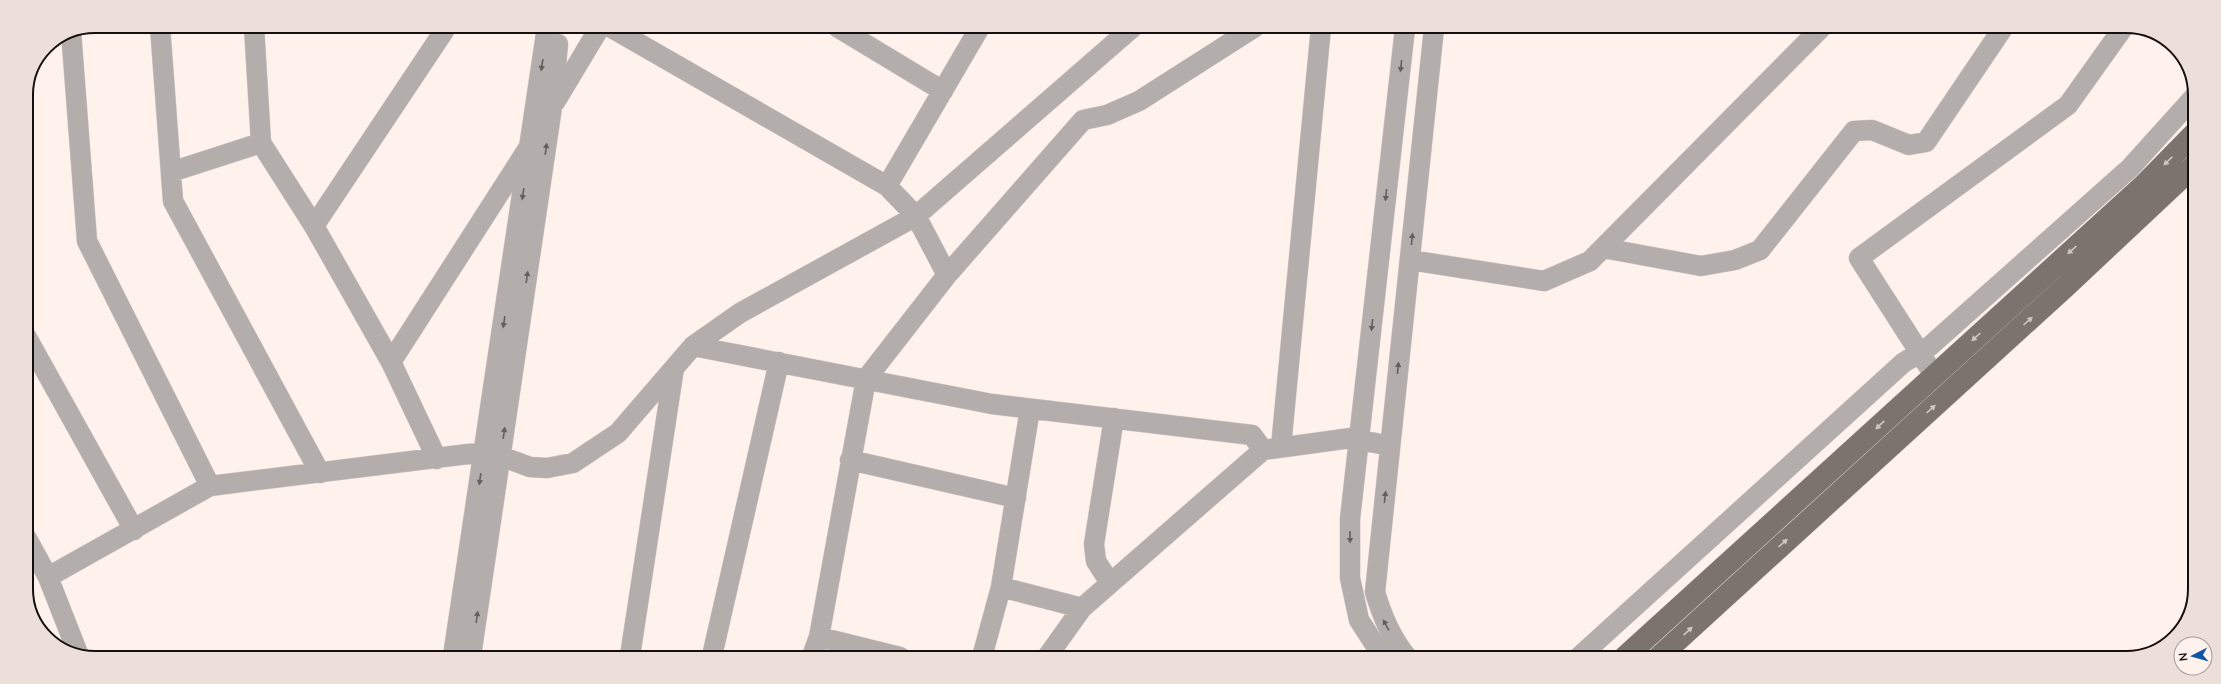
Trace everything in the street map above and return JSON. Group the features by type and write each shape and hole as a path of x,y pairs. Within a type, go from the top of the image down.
{"main road":[{"path":"1632,651 2143,186 2188,140"},
{"path":"1666,651 2066,286 2188,171"}],"street":[{"path":"161,33 173,201 320,473"},
{"path":"254,33 262,143 314,226 390,362 437,459"},
{"path":"314,226 442,33"},
{"path":"472,651 492,454 530,145 546,33"},
{"path":"454,651 492,454 552,107 559,33"},
{"path":"552,107 596,33"},
{"path":"620,33 887,186 916,216 947,275"},
{"path":"847,33 943,91"},
{"path":"887,186 977,33"},
{"path":"48,577 210,486 437,459 492,454 530,467 547,468 573,463 618,433 692,346 740,313 916,216 1125,33"},
{"path":"814,651 819,637 850,460 866,379 947,275 1083,120 1106,115 1139,101 1246,33"},
{"path":"1272,449 1320,33"},
{"path":"1379,651 1359,620 1350,578 1350,519 1404,33"},
{"path":"1402,651 1381,615 1375,592 1433,33"},
{"path":"1410,260 1544,281 1590,261 1816,33"},
{"path":"1603,248 1701,266 1735,260 1760,250 1854,131 1872,130 1909,145 1926,142 2000,33"},
{"path":"1934,375 1859,258 2068,105 2119,33"},
{"path":"72,38 87,241 210,486"},
{"path":"1586,651 1902,363 1930,346 2130,168 2188,104"},
{"path":"171,172 262,143"},
{"path":"390,362 530,145"},
{"path":"692,346 992,404 1252,435 1272,449"},
{"path":"33,349 134,530"},
{"path":"713,651 779,362"},
{"path":"631,651 674,368"},
{"path":"984,651 1001,587 1030,409"},
{"path":"1110,583 1096,561 1094,544 1114,418"},
{"path":"1051,651 1082,608 1110,583 1272,449 1350,438 1390,446"},
{"path":"850,460 1016,498"},
{"path":"33,550 48,577 76,648"},
{"path":"1001,587 1082,608"},
{"path":"819,637 876,651"}]}
